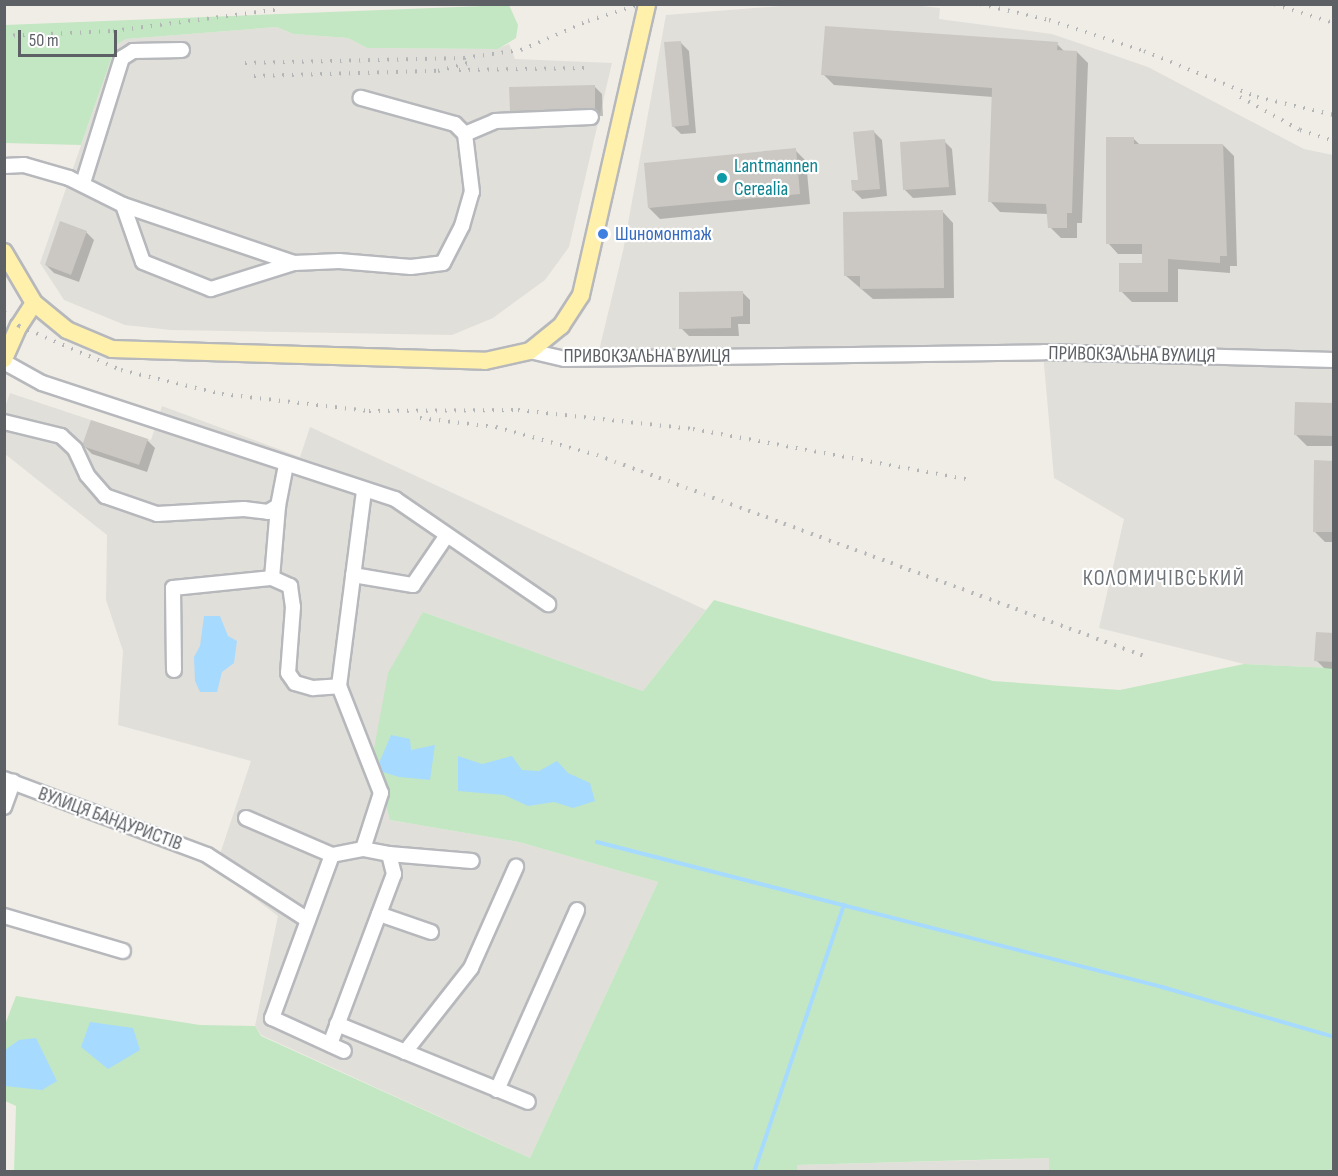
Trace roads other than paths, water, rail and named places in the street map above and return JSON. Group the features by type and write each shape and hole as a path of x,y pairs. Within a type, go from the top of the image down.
{"main road":[{"path":"530,351 561,326 581,295 647,4"},
{"name":"ПРИВОКЗАЛЬНА ВУЛИЦЯ","path":"4,252 34,303 67,330 112,349 485,361 530,351"},
{"path":"4,360 19,326 34,303"}],"street":[{"path":"83,183 122,58 134,51 182,50"},
{"path":"123,205 143,262 211,289 294,263 339,261 411,267 443,263 462,226 472,192 465,134 455,124 361,98"},
{"path":"465,134 495,121 591,117"},
{"path":"4,166 24,165 83,183 123,205 294,263"},
{"name":"ПРИВОКЗАЛЬНА ВУЛИЦЯ","path":"530,351 565,359 1044,352 1334,360"},
{"path":"4,360 42,383 364,492 395,499 548,604"},
{"path":"4,422 61,436 75,449 87,475 105,496 157,514 244,509 268,512 278,506"},
{"path":"272,578 278,506 286,465"},
{"path":"363,849 381,793 339,686 364,492"},
{"path":"353,574 413,585 447,535"},
{"path":"174,670 173,588 272,578 290,585 293,607 288,673 295,683 313,688 339,686"},
{"name":"ВУЛИЦЯ БАНДУРИСТІВ","path":"4,807 9,781 207,855 308,920"},
{"path":"246,818 332,855 363,849 389,854 472,861"},
{"path":"330,1044 394,874 389,854"},
{"path":"332,855 272,1018 344,1051"},
{"path":"405,1052 471,968 516,867"},
{"path":"497,1090 577,910"},
{"path":"379,914 431,932"},
{"path":"4,916 123,951"},
{"path":"337,1024 528,1102"}],"water":[{"path":"204,616 220,616 228,636 237,641 234,663 222,672 217,692 200,692 195,681 194,657 200,646"},
{"path":"391,735 410,739 411,750 435,745 430,780 399,777 376,770"},
{"path":"458,756 482,764 512,756 522,770 539,771 557,761 568,773 590,783 595,801 573,808 554,802 528,806 504,795 458,791"},
{"path":"90,1022 133,1028 140,1050 108,1069 81,1047"},
{"path":"36,1038 57,1081 42,1090 5,1086 5,1050 19,1040"}],"waterway":[{"path":"597,842 1162,987 1334,1037"},
{"path":"754,1172 844,905"}],"railway":[{"path":"245,63 464,58 521,50 588,21 641,4"},
{"path":"980,4 1049,20 1144,51 1257,97 1334,115"},
{"path":"1274,4 1334,23"},
{"path":"4,36 113,31 279,9"},
{"path":"254,76 438,71 468,63"},
{"path":"459,70 587,68"},
{"path":"1240,97 1300,130 1334,141"},
{"path":"4,312 19,326 121,370 222,394 369,411 518,410 693,429 970,480"},
{"path":"420,418 496,427 597,455 1147,657"}],"place":[{"name":"Lantmannen Cerealia","path":"722,178"},
{"name":"Шиномонтаж","path":"603,234"}],"district":[{"name":"КОЛОМИЧІВСЬКИЙ","path":"1164,579"}]}
